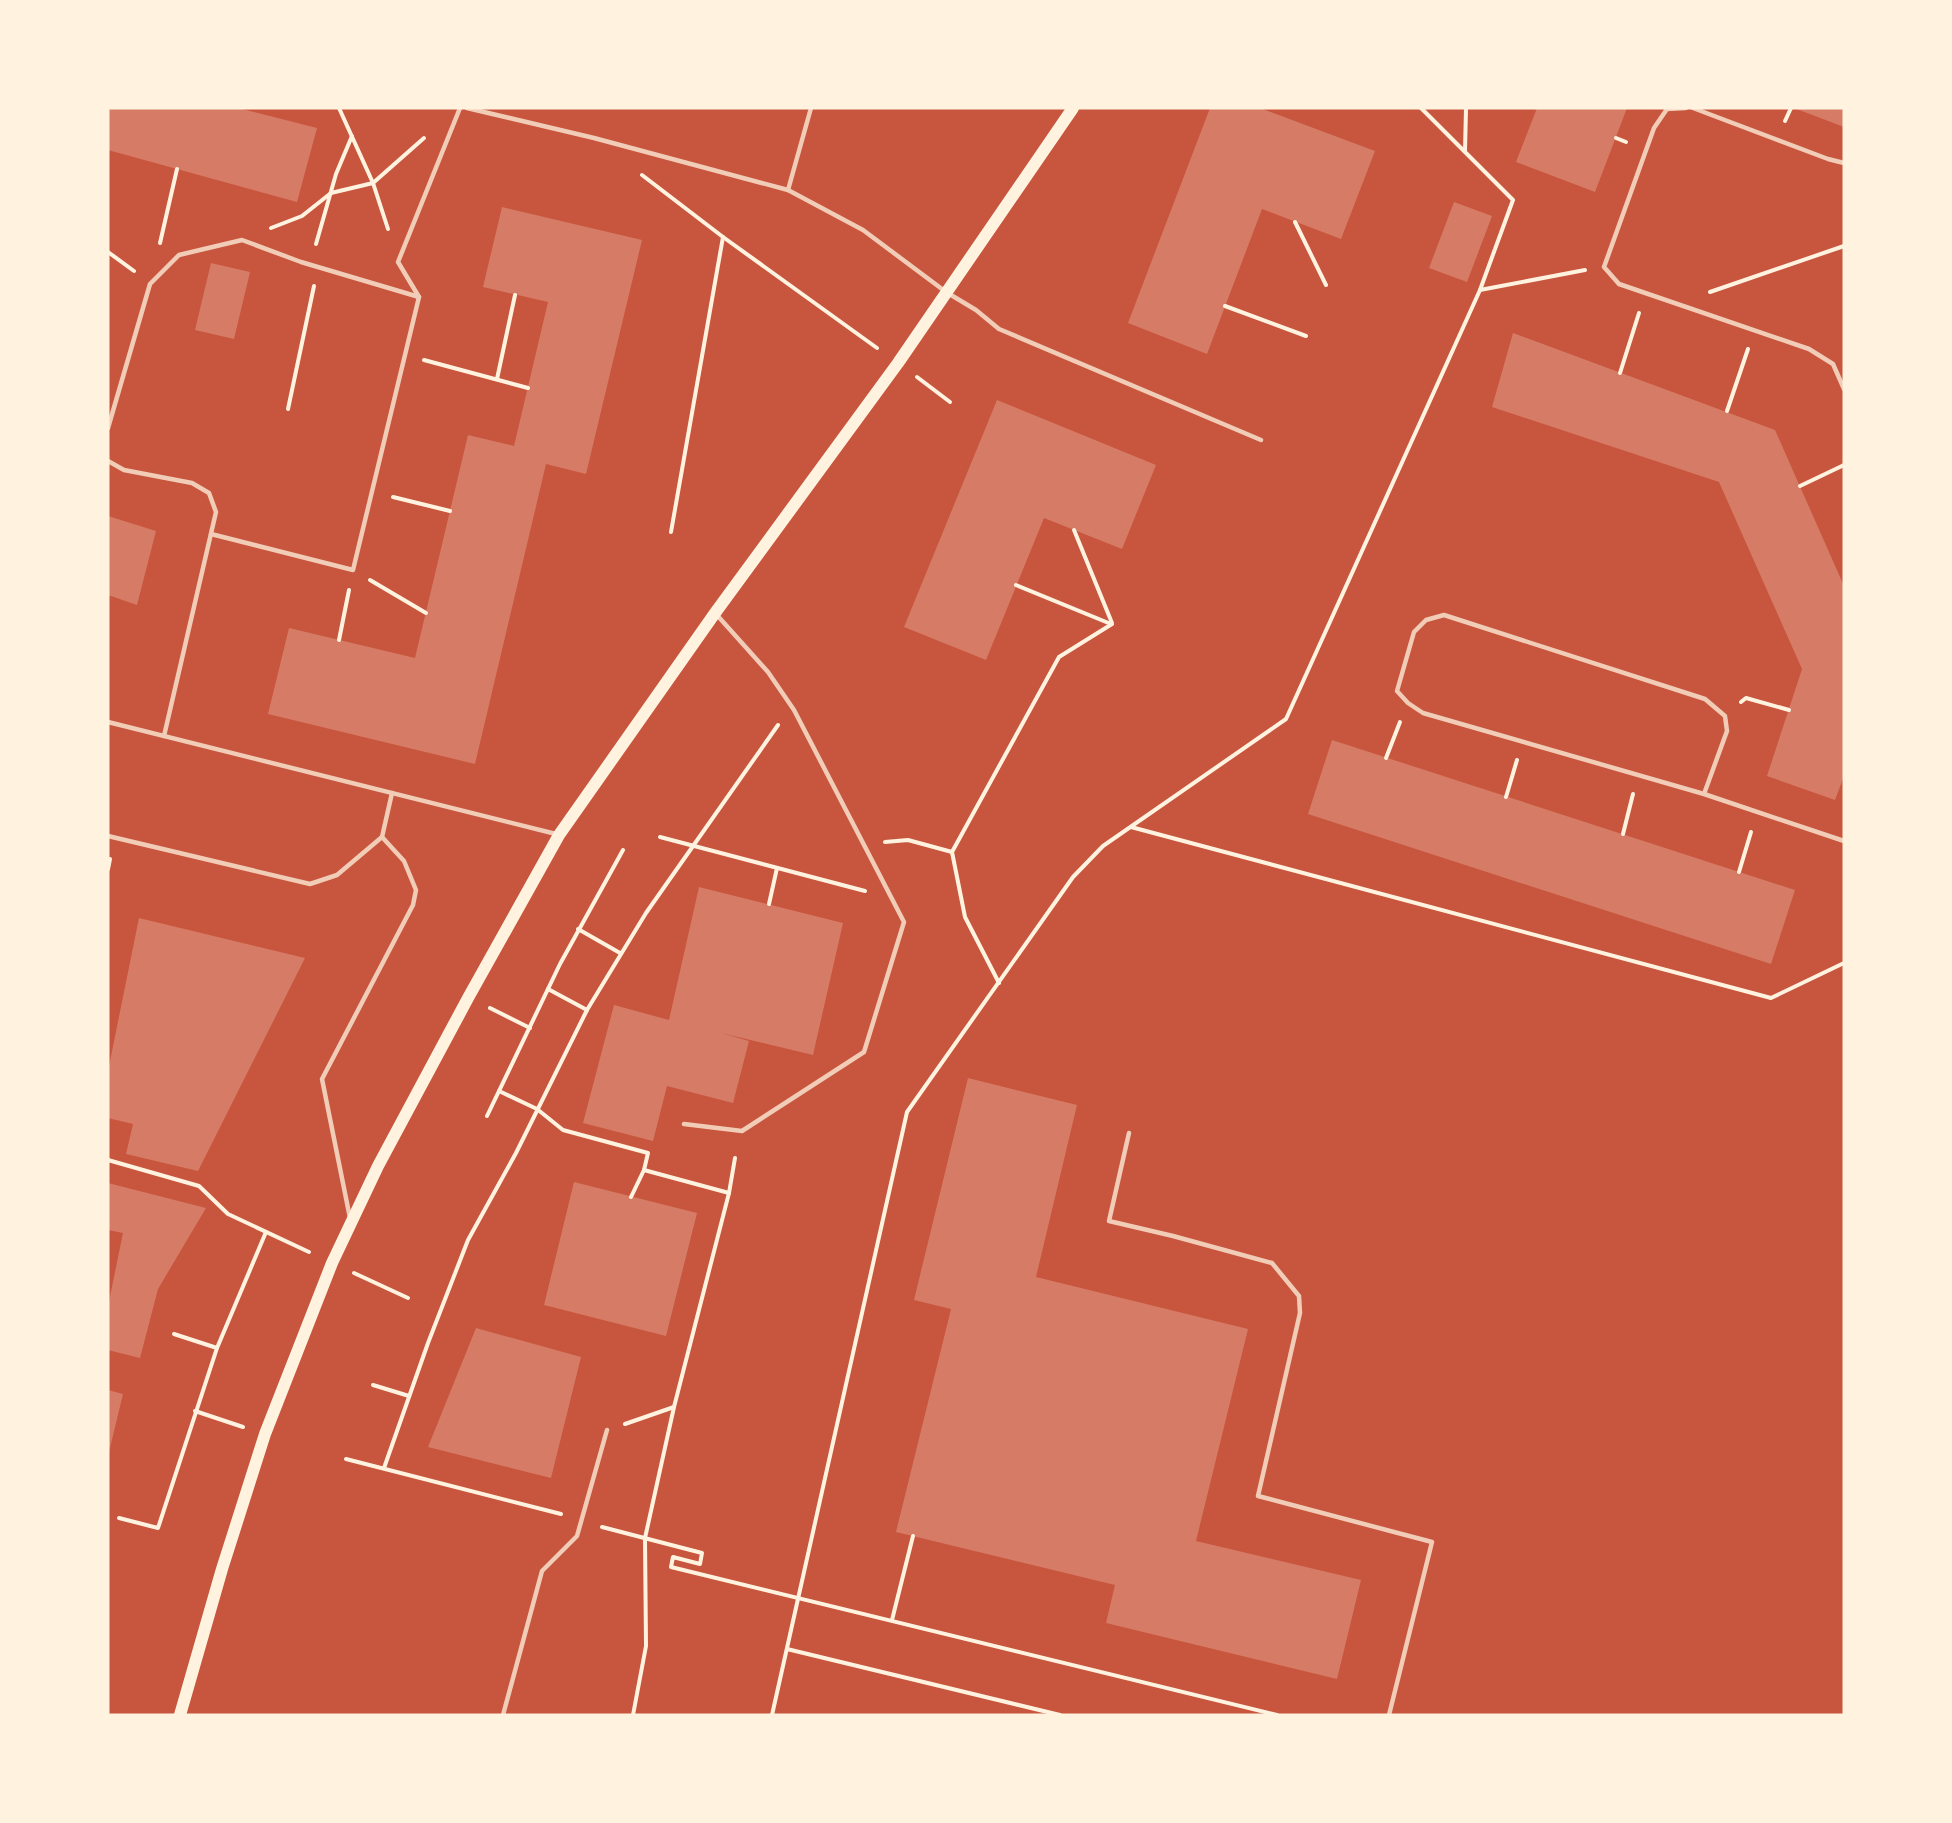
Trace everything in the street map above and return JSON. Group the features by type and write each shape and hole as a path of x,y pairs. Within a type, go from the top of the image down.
{"main road":[{"path":"180,1715 222,1569 265,1434 332,1263 378,1166 468,998 560,835 715,613 898,363 1073,108"}],"lane":[{"path":"211,534 353,570 418,297 398,262 460,108"},
{"path":"467,108 594,138 788,190 863,230 946,292 976,310 999,329 1261,440"},
{"path":"788,190 811,108"},
{"path":"1686,108 1667,109 1654,128 1604,267 1619,284 1809,350 1833,364 1844,388"},
{"path":"1693,108 1844,163"},
{"path":"108,428 150,284 179,255 242,240 418,297"},
{"path":"108,461 124,470 192,483 209,493 216,512 164,736"},
{"path":"684,1124 742,1131 864,1052 904,922 794,710 768,672 715,613"},
{"path":"1704,794 1726,731 1725,716 1705,699 1444,615 1426,620 1414,632 1397,691 1408,703 1423,713 1704,794 1844,841"},
{"path":"108,722 560,835"},
{"path":"108,836 310,884 337,875 382,837 392,793"},
{"path":"351,1222 322,1079 413,905 416,890 404,861 382,837"},
{"path":"1129,1133 1109,1221 1272,1263 1299,1296 1300,1313 1258,1496 1432,1542 1389,1715"},
{"path":"503,1715 542,1571 577,1536 607,1430"}],"path":[{"path":"339,108 373,183 398,262"},
{"path":"772,1715 907,1112 1073,878 1102,846 1286,719 1480,290 1514,200 1421,108"},
{"path":"1465,152 1466,108"},
{"path":"242,240 302,216 331,193 373,183 433,131"},
{"path":"288,409 318,266 316,243 336,174 352,136"},
{"path":"108,252 150,284 177,169"},
{"path":"640,173 723,237 950,402"},
{"path":"1295,222 1326,285"},
{"path":"671,532 723,237"},
{"path":"1675,303 1844,246"},
{"path":"1480,290 1604,267"},
{"path":"1620,373 1646,294"},
{"path":"497,379 515,295"},
{"path":"1225,306 1306,336"},
{"path":"1728,411 1754,331"},
{"path":"404,355 528,388"},
{"path":"1800,486 1844,465"},
{"path":"372,491 450,512"},
{"path":"1074,530 1112,624"},
{"path":"339,640 353,570 426,613"},
{"path":"1016,585 1112,624"},
{"path":"999,983 965,917 952,852 1059,657 1112,624"},
{"path":"1725,716 1746,698 1789,710"},
{"path":"1386,758 1408,703"},
{"path":"384,1468 468,1240 516,1153 587,1010 646,913 779,724 774,715"},
{"path":"1506,797 1522,742"},
{"path":"1623,834 1639,775"},
{"path":"1738,872 1757,811"},
{"path":"1130,827 1771,998 1844,963"},
{"path":"660,837 892,898"},
{"path":"863,843 908,840 952,852"},
{"path":"487,1116 578,929 623,850"},
{"path":"769,904 777,868"},
{"path":"578,929 620,953"},
{"path":"548,989 587,1010"},
{"path":"468,998 530,1028"},
{"path":"499,1091 537,1109 563,1130 648,1153 644,1170 631,1197"},
{"path":"633,1715 646,1646 645,1538 674,1407 729,1193 735,1158"},
{"path":"108,1160 199,1186 228,1214"},
{"path":"644,1170 729,1193"},
{"path":"119,1518 158,1528 216,1348 266,1232"},
{"path":"174,1334 216,1348"},
{"path":"373,1385 409,1396"},
{"path":"607,1430 674,1407"},
{"path":"195,1411 265,1434"},
{"path":"346,1458 553,1511 581,1521 702,1553 700,1564 673,1557 671,1567 1277,1715"},
{"path":"892,1620 913,1536"},
{"path":"787,1649 1060,1715"}],"building":[{"path":"108,108 238,108 317,128 297,202 108,150"},
{"path":"1210,108 1260,108 1375,151 1341,239 1262,209 1207,354 1128,323"},
{"path":"1537,108 1627,108 1595,192 1516,162"},
{"path":"1794,108 1844,108 1844,127"},
{"path":"1454,202 1492,216 1467,282 1429,268"},
{"path":"502,207 642,240 586,474 546,464 475,764 268,714 289,628 415,658 468,435 514,446 548,302 483,287"},
{"path":"211,263 250,272 234,339 195,330"},
{"path":"1513,333 1775,430 1844,586 1844,776 1835,800 1767,776 1802,669 1719,482 1492,407"},
{"path":"997,400 1156,465 1122,549 1044,518 986,660 904,627"},
{"path":"108,516 156,531 137,605 108,595"},
{"path":"1332,740 1795,890 1771,964 1308,814"},
{"path":"699,887 843,923 813,1055 721,1033 749,1041 733,1103 667,1086 653,1141 583,1123 614,1005 669,1020"},
{"path":"139,918 305,958 198,1171 126,1154 133,1124 108,1118 108,1071"},
{"path":"968,1078 1077,1105 1036,1277 1248,1329 1196,1541 1361,1580 1337,1679 1106,1623 1115,1585 896,1532 951,1309 914,1300"},
{"path":"574,1182 697,1213 666,1336 544,1305"},
{"path":"108,1183 206,1208 158,1289 140,1358 108,1350 108,1306 123,1233 108,1230"},
{"path":"476,1328 581,1357 551,1478 428,1447"},
{"path":"108,1390 123,1394 109,1452 108,1452"}]}
